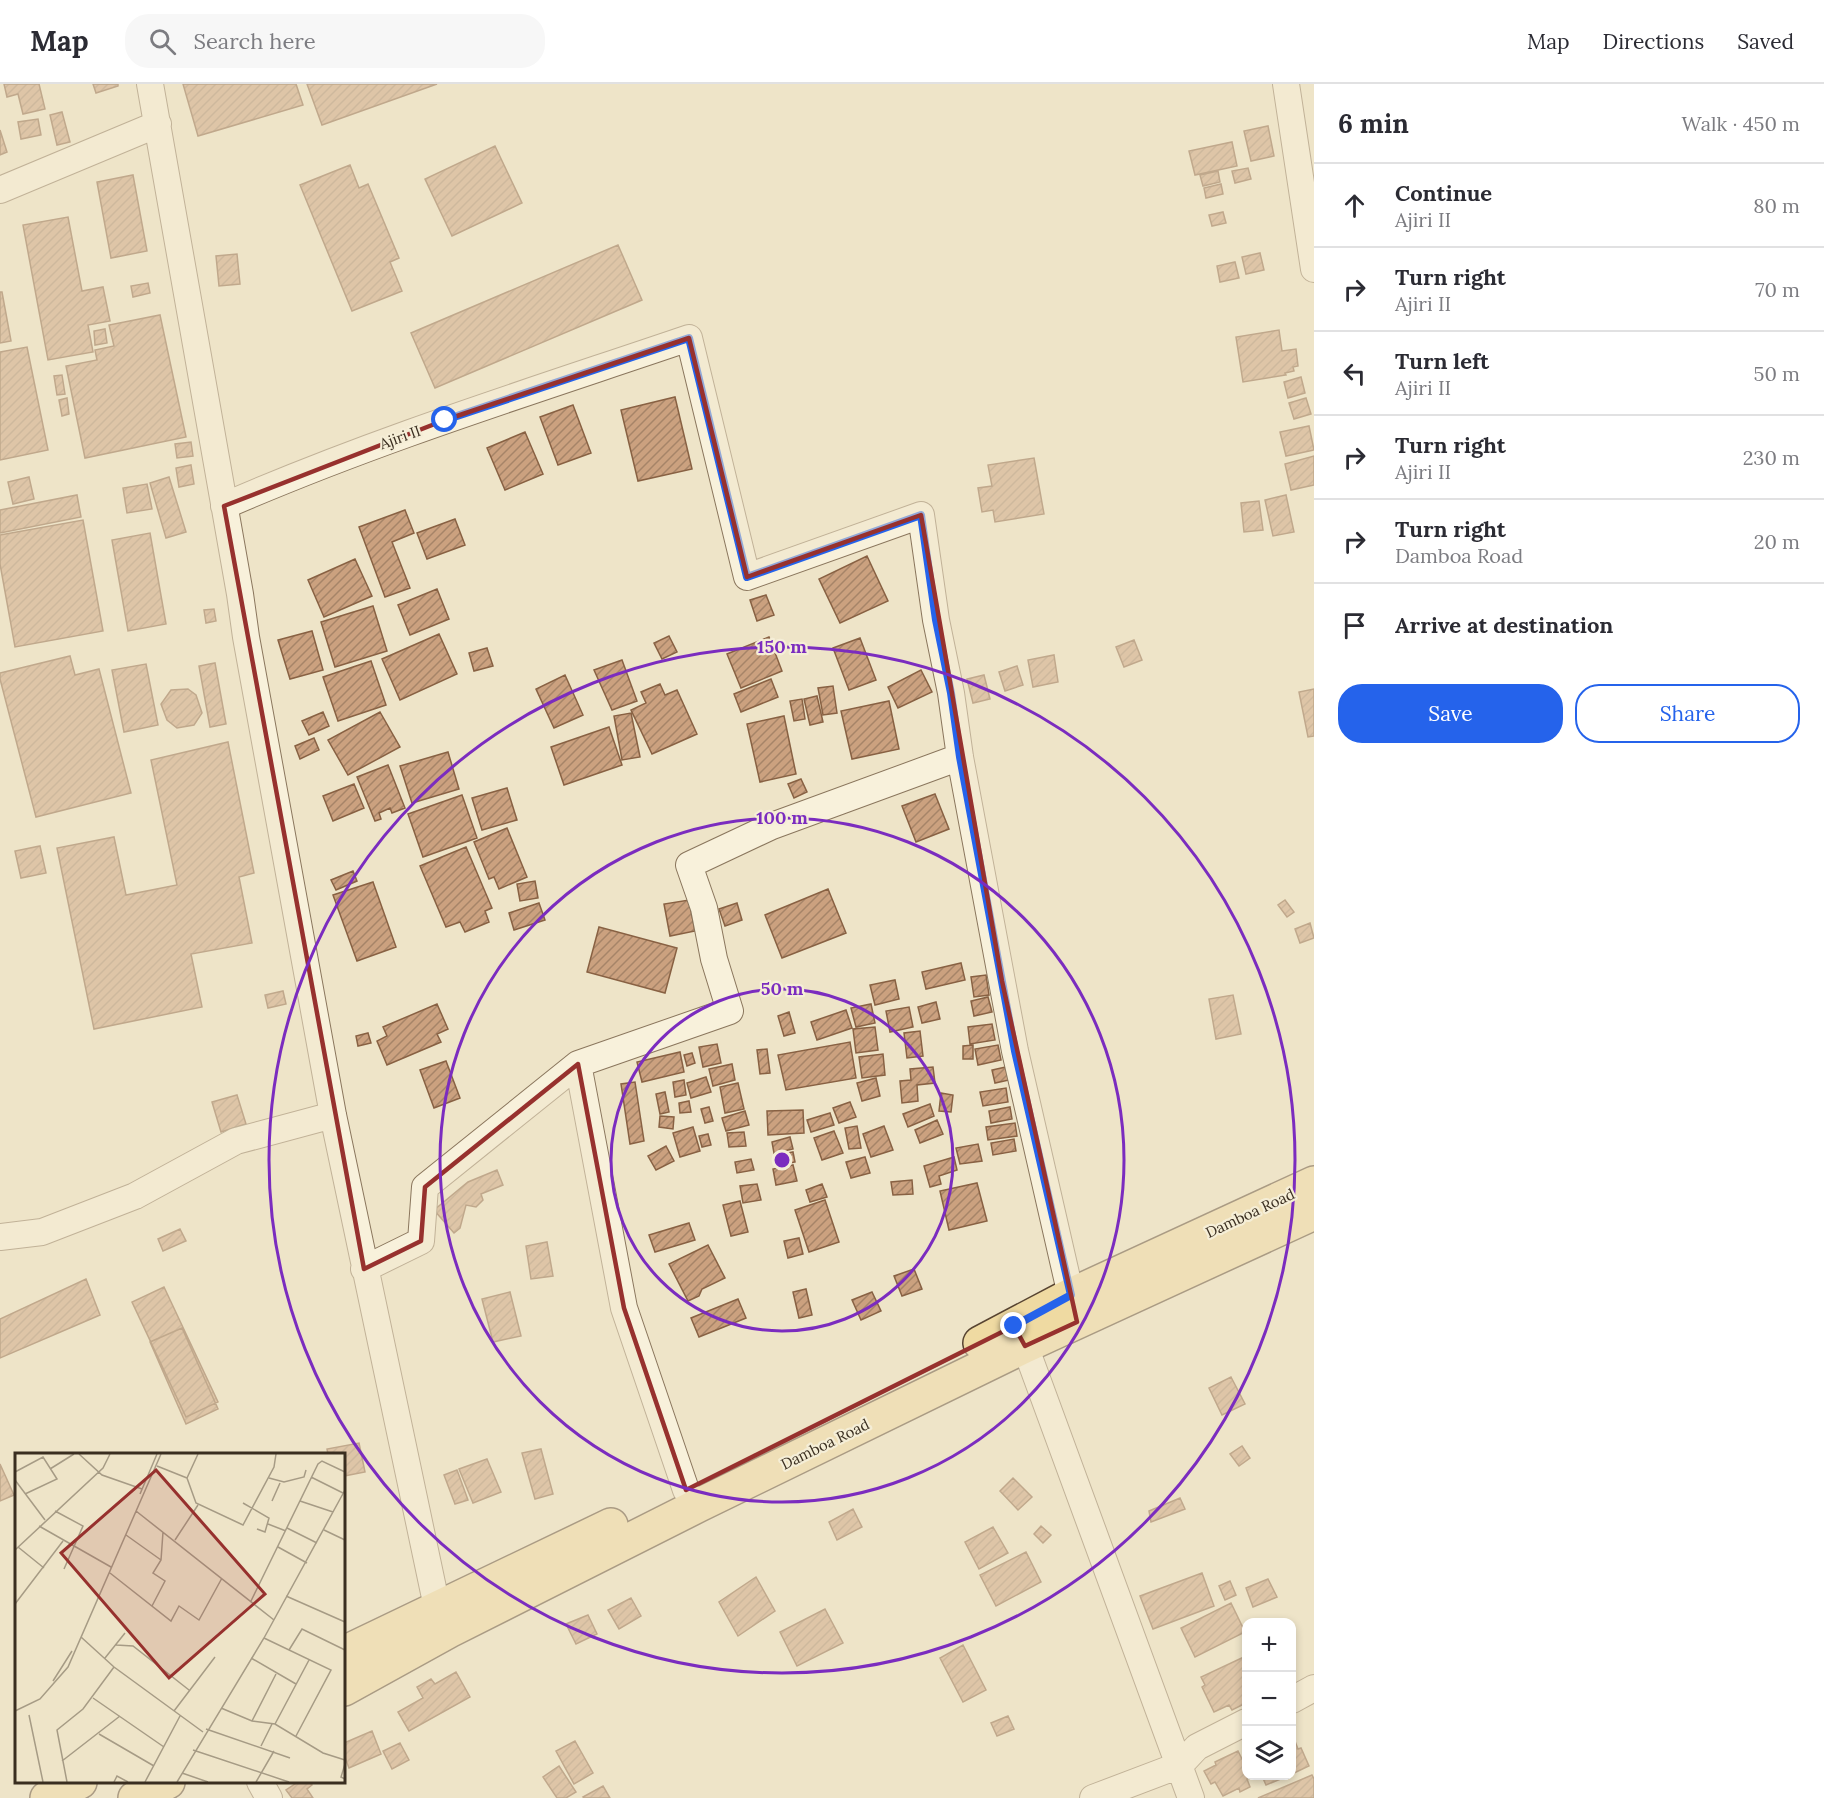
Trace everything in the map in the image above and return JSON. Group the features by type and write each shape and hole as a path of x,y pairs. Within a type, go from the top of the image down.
{"main road":[{"name":"Damboa Road","path":"345,1688 443,1619 686,1490 1019,1336 1314,1183"},
{"name":"Damboa Road","path":"1074,1309 1314,1213"},
{"name":"Damboa Road","path":"345,1653 443,1619 710,1500 1019,1336"},
{"path":"47,1798 78,1783"},
{"path":"135,1798 166,1783"}],"street":[{"path":"150,84 333,1115 364,1269 443,1619"},
{"path":"1286,84 1314,269"},
{"path":"0,190 158,124"},
{"name":"Ajiri II","path":"224,506 280,481 445,420 689,338 747,577 921,515 936,620 951,693 960,757 1015,1051 1074,1309"},
{"path":"364,1269 421,1241 425,1187 578,1064 730,1011 714,959 704,908 689,865 772,826 960,757"},
{"path":"578,1064 624,1308 686,1490"},
{"path":"0,1237 42,1232 135,1196 236,1141 333,1115"},
{"path":"1019,1336 1191,1798"},
{"path":"1296,1698 1314,1688"},
{"path":"1092,1798 1180,1765 1197,1747 1242,1724"},
{"path":"261,1783 269,1798"}],"highlighted area":[{"path":"689,338 747,577 921,515 1002,981 1077,1322 1025,1346 1014,1326 686,1490 624,1308 578,1064 425,1187 421,1241 364,1269 224,506 445,420"}],"building":[{"path":"4,84 39,84 45,109 23,114 18,94 7,97"},
{"path":"93,84 118,84 118,86 96,93"},
{"path":"183,84 296,84 303,105 198,136"},
{"path":"307,84 437,84 322,125"},
{"path":"62,112 70,142 57,145 50,115"},
{"path":"38,119 41,135 21,139 18,122"},
{"path":"1268,126 1274,156 1251,161 1244,131"},
{"path":"0,130 7,152 0,155"},
{"path":"1232,142 1237,166 1195,175 1189,151"},
{"path":"495,146 522,203 452,236 425,179"},
{"path":"350,165 359,188 368,184 399,258 390,262 402,291 352,311 300,185"},
{"path":"1248,168 1251,179 1235,183 1232,171"},
{"path":"1218,171 1220,182 1203,186 1200,175"},
{"path":"133,175 147,251 111,258 97,182"},
{"path":"1221,184 1223,194 1206,198 1204,188"},
{"path":"1223,212 1226,223 1212,226 1209,215"},
{"path":"68,217 82,291 103,287 110,321 88,325 93,352 48,360 23,225"},
{"path":"618,245 642,300 435,388 411,333"},
{"path":"1260,253 1264,270 1246,274 1242,257"},
{"path":"237,254 240,284 219,286 216,256"},
{"path":"1235,262 1239,278 1220,282 1217,266"},
{"path":"148,283 150,293 133,297 131,286"},
{"path":"0,292 2,292 11,341 0,343"},
{"path":"160,315 186,437 85,458 66,366 97,360 95,350 114,346 109,325"},
{"path":"105,329 107,343 95,345 94,331"},
{"path":"1279,330 1282,351 1296,349 1298,366 1293,367 1294,371 1285,373 1286,375 1243,382 1236,337"},
{"path":"27,347 48,450 0,460 0,352"},
{"path":"62,375 65,394 57,395 54,376"},
{"path":"1301,377 1305,393 1288,398 1284,382"},
{"path":"675,397 692,469 638,481 621,410"},
{"path":"67,398 69,414 62,416 59,400"},
{"path":"1306,398 1311,414 1294,419 1289,403"},
{"path":"573,405 591,453 558,465 540,417"},
{"path":"1309,426 1314,450 1286,456 1280,432"},
{"path":"525,432 543,474 505,490 487,448"},
{"path":"191,442 193,456 177,458 175,444"},
{"path":"1314,456 1314,485 1291,490 1285,464"},
{"path":"1034,458 1044,514 995,522 993,510 982,512 978,488 992,486 988,465"},
{"path":"191,465 194,484 179,487 176,468"},
{"path":"29,477 34,499 13,504 8,482"},
{"path":"169,477 186,532 166,538 150,483"},
{"path":"147,484 152,509 127,513 123,488"},
{"path":"77,495 81,517 0,533 0,510"},
{"path":"1286,495 1294,532 1273,536 1265,500"},
{"path":"1259,501 1263,530 1244,532 1241,503"},
{"path":"405,510 414,533 392,542 410,588 385,597 359,527"},
{"path":"455,519 465,545 427,559 417,533"},
{"path":"83,520 103,631 15,647 0,564 0,535"},
{"path":"150,533 166,624 128,631 112,540"},
{"path":"867,556 888,601 840,623 819,579"},
{"path":"355,559 372,596 324,617 308,580"},
{"path":"437,589 449,619 410,635 398,605"},
{"path":"766,595 774,615 757,621 750,600"},
{"path":"373,606 387,651 335,667 321,622"},
{"path":"214,609 216,621 206,623 204,610"},
{"path":"312,631 323,670 290,679 278,640"},
{"path":"439,634 457,674 400,700 382,659"},
{"path":"669,636 677,652 662,659 654,643"},
{"path":"769,637 782,671 741,688 727,654"},
{"path":"860,638 876,680 849,690 833,648"},
{"path":"1134,640 1142,660 1124,667 1116,647"},
{"path":"487,648 493,666 474,671 469,653"},
{"path":"1054,655 1058,682 1033,687 1028,660"},
{"path":"70,656 75,675 99,669 131,793 36,817 0,673"},
{"path":"622,660 637,701 612,710 594,670"},
{"path":"371,661 386,705 338,721 323,677"},
{"path":"215,663 226,724 210,727 199,666"},
{"path":"146,664 158,725 124,732 112,670"},
{"path":"1017,666 1023,685 1005,691 999,672"},
{"path":"921,670 932,692 898,708 888,687"},
{"path":"565,675 583,715 554,728 536,689"},
{"path":"984,675 990,699 973,703 967,679"},
{"path":"771,679 778,697 741,712 734,694"},
{"path":"660,684 665,695 677,690 697,734 652,754 631,710 646,703 641,692"},
{"path":"833,686 837,713 823,715 818,688"},
{"path":"188,689 196,695 202,713 194,725 177,728 167,720 161,704 171,690"},
{"path":"1314,689 1314,736 1308,737 1299,692"},
{"path":"817,696 823,722 810,725 804,699"},
{"path":"802,699 805,719 794,721 790,701"},
{"path":"889,701 899,749 852,759 841,711"},
{"path":"323,712 329,726 309,735 302,721"},
{"path":"380,712 400,747 348,775 328,740"},
{"path":"631,713 640,757 622,760 614,716"},
{"path":"784,716 796,774 760,782 747,724"},
{"path":"609,727 622,765 564,785 551,747"},
{"path":"314,738 319,750 300,759 295,746"},
{"path":"228,742 254,873 239,877 252,943 191,954 202,1007 94,1029 57,848 114,837 126,895 177,885 151,760"},
{"path":"448,752 459,789 412,803 400,766"},
{"path":"388,765 405,808 392,813 390,808 379,813 381,819 375,821 357,777"},
{"path":"801,779 807,792 794,798 788,784"},
{"path":"354,784 364,808 333,821 323,796"},
{"path":"507,788 517,820 482,830 472,798"},
{"path":"935,794 949,829 916,842 902,806"},
{"path":"462,795 477,838 423,857 408,814"},
{"path":"507,828 527,877 499,889 494,877 489,879 474,842"},
{"path":"40,846 46,873 21,878 15,851"},
{"path":"466,847 492,908 485,911 489,922 465,932 460,922 446,927 420,866"},
{"path":"353,871 357,881 336,890 331,880"},
{"path":"535,881 538,898 520,901 517,884"},
{"path":"373,882 396,947 357,961 333,895"},
{"path":"828,889 846,933 782,958 765,915"},
{"path":"689,900 695,931 670,936 664,904"},
{"path":"1285,900 1294,912 1287,917 1278,905"},
{"path":"539,903 545,920 514,930 509,913"},
{"path":"737,903 742,920 725,926 719,909"},
{"path":"1310,923 1314,938 1300,943 1295,929"},
{"path":"599,927 677,948 665,993 587,972"},
{"path":"961,963 965,980 926,989 922,972"},
{"path":"986,975 989,995 974,997 971,977"},
{"path":"895,980 899,999 875,1005 870,985"},
{"path":"283,991 286,1004 268,1008 265,995"},
{"path":"1233,995 1241,1034 1216,1039 1209,999"},
{"path":"988,997 992,1012 974,1016 971,1001"},
{"path":"936,1002 940,1019 922,1023 918,1007"},
{"path":"437,1004 448,1029 437,1034 441,1042 387,1065 377,1041 387,1036 383,1027"},
{"path":"871,1004 875,1023 856,1027 851,1008"},
{"path":"909,1007 913,1027 890,1032 886,1011"},
{"path":"846,1010 852,1028 817,1040 811,1022"},
{"path":"789,1012 795,1033 784,1036 778,1016"},
{"path":"992,1024 995,1040 970,1044 968,1027"},
{"path":"875,1027 878,1050 856,1053 853,1029"},
{"path":"920,1031 923,1056 907,1058 904,1033"},
{"path":"368,1033 371,1043 358,1046 356,1036"},
{"path":"850,1042 856,1078 786,1090 778,1055"},
{"path":"717,1044 721,1063 703,1067 699,1047"},
{"path":"973,1045 973,1059 963,1059 963,1046"},
{"path":"998,1045 1001,1060 978,1065 975,1049"},
{"path":"767,1049 770,1073 760,1074 757,1050"},
{"path":"680,1052 684,1072 642,1082 637,1062"},
{"path":"692,1053 695,1063 687,1066 684,1055"},
{"path":"883,1054 885,1075 862,1078 859,1057"},
{"path":"446,1061 460,1098 434,1108 420,1070"},
{"path":"732,1064 735,1080 713,1086 709,1069"},
{"path":"933,1067 935,1083 917,1085 918,1101 902,1103 900,1081 911,1080 910,1069"},
{"path":"1006,1067 1009,1080 995,1083 992,1070"},
{"path":"706,1077 711,1092 691,1098 687,1083"},
{"path":"876,1078 880,1096 862,1101 857,1083"},
{"path":"684,1080 686,1095 675,1097 673,1082"},
{"path":"635,1082 644,1141 630,1144 621,1084"},
{"path":"738,1083 744,1109 725,1113 720,1087"},
{"path":"1006,1088 1008,1102 983,1106 980,1092"},
{"path":"665,1092 669,1112 660,1114 656,1094"},
{"path":"941,1093 953,1095 951,1112 939,1111"},
{"path":"237,1095 246,1124 221,1132 212,1102"},
{"path":"689,1101 691,1112 680,1113 679,1103"},
{"path":"850,1102 856,1117 839,1123 833,1108"},
{"path":"930,1104 934,1116 908,1127 903,1114"},
{"path":"709,1107 713,1121 705,1123 701,1109"},
{"path":"1010,1107 1012,1119 991,1123 989,1111"},
{"path":"803,1110 804,1133 768,1135 767,1111"},
{"path":"745,1111 749,1125 726,1131 722,1118"},
{"path":"830,1113 834,1125 811,1132 807,1120"},
{"path":"660,1116 674,1117 673,1129 659,1127"},
{"path":"937,1120 943,1134 920,1143 915,1130"},
{"path":"1015,1123 1017,1136 988,1140 986,1127"},
{"path":"857,1126 861,1148 849,1149 845,1128"},
{"path":"884,1126 893,1150 871,1157 863,1134"},
{"path":"693,1127 700,1151 680,1157 673,1133"},
{"path":"834,1131 843,1153 822,1160 814,1138"},
{"path":"744,1132 746,1146 729,1147 727,1133"},
{"path":"708,1134 711,1145 702,1147 699,1136"},
{"path":"790,1137 793,1149 774,1153 772,1142"},
{"path":"1014,1139 1016,1151 993,1155 991,1143"},
{"path":"978,1144 982,1161 960,1164 956,1148"},
{"path":"666,1146 674,1161 656,1170 648,1156"},
{"path":"793,1152 795,1162 776,1166 774,1156"},
{"path":"865,1157 870,1173 851,1178 846,1162"},
{"path":"954,1157 957,1170 939,1176 941,1184 930,1187 924,1166"},
{"path":"751,1159 754,1170 737,1173 735,1162"},
{"path":"793,1165 797,1181 776,1185 773,1169"},
{"path":"497,1170 503,1185 481,1194 483,1200 476,1207 466,1205 460,1228 454,1233 434,1210 468,1182"},
{"path":"912,1180 913,1194 893,1195 891,1182"},
{"path":"977,1183 987,1221 949,1230 940,1191"},
{"path":"757,1184 761,1200 743,1203 740,1186"},
{"path":"822,1184 827,1197 810,1202 806,1190"},
{"path":"825,1200 839,1242 809,1252 795,1210"},
{"path":"740,1201 748,1232 731,1236 723,1205"},
{"path":"689,1223 695,1240 655,1252 649,1235"},
{"path":"180,1229 186,1241 163,1251 158,1239"},
{"path":"799,1238 803,1254 788,1258 784,1241"},
{"path":"547,1242 553,1276 531,1279 526,1246"},
{"path":"708,1245 725,1278 702,1289 699,1296 688,1301 669,1264"},
{"path":"914,1269 922,1289 902,1296 894,1276"},
{"path":"86,1279 100,1315 0,1358 0,1319"},
{"path":"164,1287 218,1402 186,1417 132,1302"},
{"path":"806,1289 812,1315 799,1318 793,1292"},
{"path":"510,1292 521,1336 493,1342 482,1299"},
{"path":"872,1292 881,1311 861,1320 852,1300"},
{"path":"738,1299 746,1318 699,1337 691,1318"},
{"path":"182,1328 218,1409 186,1424 150,1342"},
{"path":"1231,1377 1245,1404 1222,1415 1209,1388"},
{"path":"359,1443 365,1472 345,1476 345,1453 328,1453 327,1449"},
{"path":"1242,1446 1250,1458 1239,1466 1230,1454"},
{"path":"541,1449 553,1494 535,1499 522,1453"},
{"path":"487,1459 501,1492 473,1503 459,1469"},
{"path":"0,1464 14,1495 0,1501"},
{"path":"457,1470 468,1500 455,1504 444,1475"},
{"path":"1013,1478 1032,1497 1018,1510 1000,1491"},
{"path":"1180,1498 1185,1509 1151,1522 1149,1511"},
{"path":"853,1509 862,1527 837,1540 829,1522"},
{"path":"1041,1526 1051,1535 1043,1543 1034,1534"},
{"path":"993,1527 1008,1553 979,1569 965,1542"},
{"path":"1026,1552 1041,1582 996,1606 980,1575"},
{"path":"1202,1573 1214,1606 1153,1629 1140,1596"},
{"path":"756,1577 775,1611 738,1636 719,1602"},
{"path":"1268,1579 1277,1597 1253,1607 1246,1588"},
{"path":"1230,1581 1236,1595 1225,1600 1219,1586"},
{"path":"631,1598 641,1616 619,1629 608,1610"},
{"path":"1231,1603 1242,1626 1242,1634 1195,1657 1181,1628"},
{"path":"825,1609 843,1643 797,1666 780,1632"},
{"path":"588,1615 597,1634 576,1644 566,1624"},
{"path":"963,1645 986,1690 963,1702 940,1658"},
{"path":"1242,1658 1242,1705 1232,1710 1229,1705 1214,1712 1202,1687 1205,1685 1201,1677"},
{"path":"456,1672 470,1697 409,1731 398,1712 423,1698 417,1687 431,1679 435,1684"},
{"path":"1008,1716 1014,1729 997,1736 991,1723"},
{"path":"372,1731 381,1754 349,1768 345,1758 345,1743"},
{"path":"575,1741 593,1773 574,1784 556,1751"},
{"path":"400,1743 409,1760 392,1769 383,1751"},
{"path":"1296,1744 1298,1749 1301,1748 1309,1766 1296,1772"},
{"path":"1238,1751 1242,1759 1242,1780 1247,1780 1250,1787 1240,1792 1239,1788 1223,1796 1215,1782 1211,1784 1204,1771 1216,1765 1215,1762"},
{"path":"559,1766 576,1792 566,1798 557,1798 543,1777"},
{"path":"1312,1775 1314,1798 1258,1798"},
{"path":"1264,1780 1278,1780 1266,1785"},
{"path":"296,1783 310,1783 312,1785 307,1789 313,1798 292,1798 286,1790"},
{"path":"603,1786 610,1798 583,1797"}],"route":[{"path":"445,420 689,338 747,577 921,515 936,620 951,693 960,757 1015,1051 1071,1295 1014,1326"}]}
